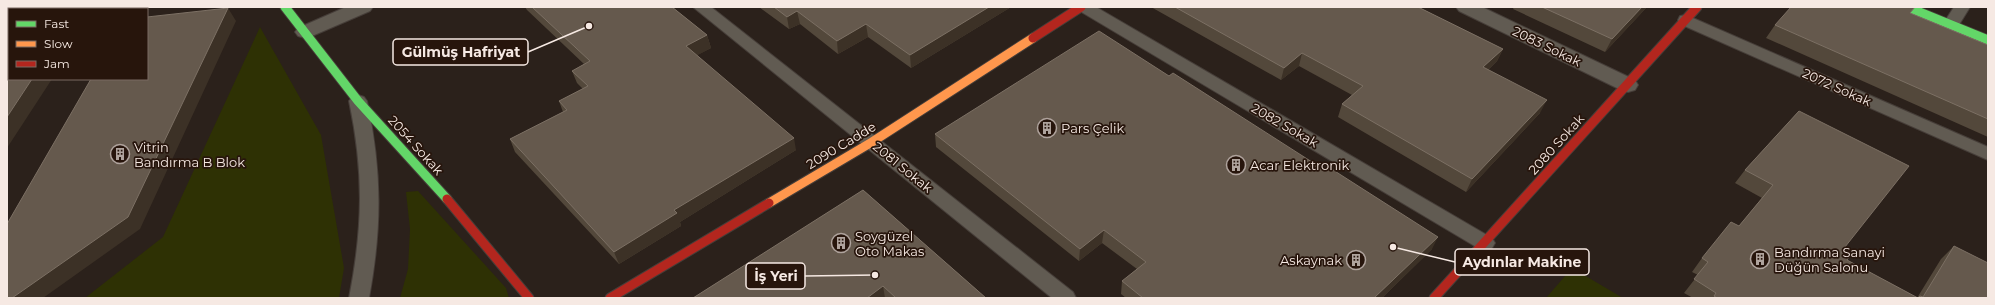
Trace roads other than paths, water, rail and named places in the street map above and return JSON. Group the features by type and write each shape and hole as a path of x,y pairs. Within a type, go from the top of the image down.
{"street":[{"name":"2054 Sokak","path":"285,7 358,101 434,184 529,298"},
{"path":"305,32 363,7"},
{"name":"2090 Cadde","path":"610,298 872,142 1082,7"},
{"name":"2083 Sokak","path":"1466,7 1628,85"},
{"name":"2080 Sokak","path":"1434,298 1697,7"},
{"path":"1907,7 1988,40"}],"lane":[{"name":"2081 Sokak","path":"701,7 1066,298"},
{"name":"2082 Sokak","path":"1082,7 1485,242"},
{"path":"1951,24 1962,7"},
{"name":"2072 Sokak","path":"1686,20 1988,154"},
{"path":"358,101 367,137 371,177 371,221 365,270 359,298"}],"place":[{"name":"Gülmüş Hafriyat","path":"589,26"},
{"name":"Pars Çelik","path":"1047,128"},
{"name":"Vitrin Bandırma B Blok","path":"120,154"},
{"name":"Acar Elektronik","path":"1236,165"},
{"name":"Soygüzel Oto Makas","path":"841,243"},
{"name":"Aydınlar Makine","path":"1393,247"},
{"name":"Bandırma Sanayi Düğün Salonu","path":"1760,259"},
{"name":"Askaynak","path":"1356,260"},
{"name":"İş Yeri","path":"875,275"}]}
